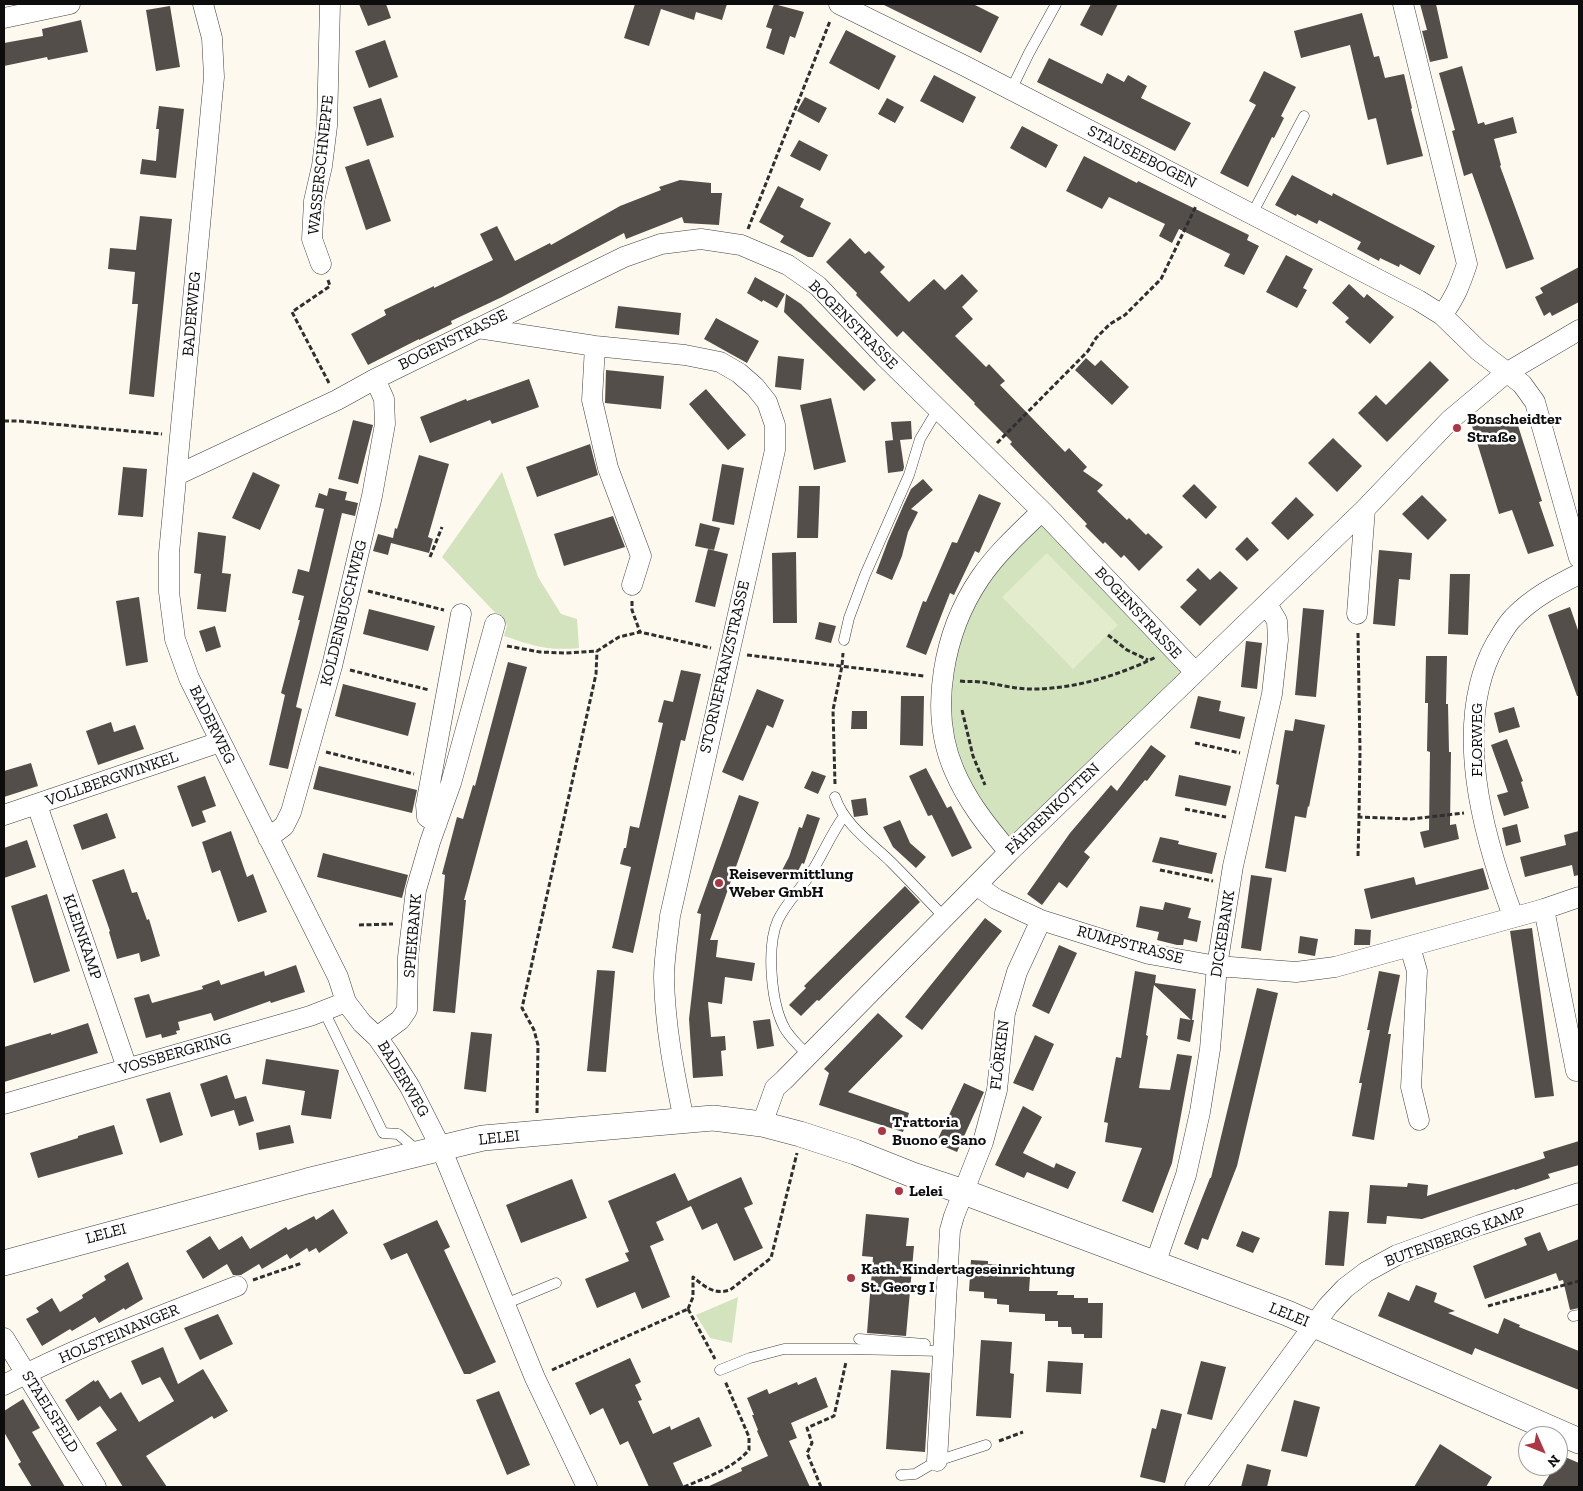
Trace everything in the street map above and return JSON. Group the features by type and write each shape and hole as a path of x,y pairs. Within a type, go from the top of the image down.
{"street":[{"path":"4,18 70,4"},
{"name":"BADERWEG","path":"203,4 212,38 214,77 169,552 169,592 175,639 189,678 338,977 346,1002 362,1022 377,1036 410,1087 431,1151 505,1304 535,1378 586,1487"},
{"name":"WASSERSCHNEPFE","path":"321,264 312,239 314,201 322,166 327,126 330,4"},
{"path":"1403,4 1467,264 1457,294 1442,315 1479,351 1522,384 1534,402 1579,558"},
{"name":"STAUSEEBOGEN","path":"836,8 1012,90 1418,300 1442,315"},
{"name":"BOGENSTRASSE","path":"177,474 337,400 375,379 624,257 661,244 701,239 741,245 788,265 818,286 884,356 1042,511 1195,672"},
{"name":"STORNEFRANZSTRASSE","path":"478,328 595,346 685,356 720,362 750,382 767,402 775,425 775,450 670,916 664,976 671,1052 684,1120"},
{"name":"FÄHRENKOTTEN","path":"762,1124 775,1088 1009,852 1364,509 1450,420 1506,373 1579,330"},
{"path":"595,346 592,400 608,468 641,556 632,586"},
{"name":"KOLDENBUSCHWEG","path":"268,838 284,826 292,812 332,666 349,595 372,496 385,424 384,399 375,379"},
{"path":"1357,614 1364,509"},
{"path":"1009,852 981,818 954,770 946,748 942,718 952,680 945,661 956,624 979,578 999,554 1042,511"},
{"name":"FLORWEG","path":"1513,916 1504,892 1482,811 1476,781 1474,730 1479,686 1490,654 1512,619 1528,603 1553,587 1579,574"},
{"name":"DICKEBANK","path":"1155,1264 1186,1175 1198,1121 1210,1049 1217,966 1230,885 1272,694 1278,640 1277,621 1267,604"},
{"path":"437,824 427,817 426,804 445,695 452,612"},
{"name":"SPIEKBANK","path":"377,1036 400,1020 407,1010 408,957 416,890 451,783 495,624"},
{"name":"VOLLBERGWINKEL","path":"4,815 220,742"},
{"name":"KLEINKAMP","path":"37,805 127,1068"},
{"name":"RUMPSTRASSE","path":"976,885 996,899 1041,920 1149,954 1217,966 1296,972 1335,968 1513,916 1544,909 1579,897"},
{"path":"1544,909 1576,1071"},
{"name":"FLÖRKEN","path":"937,1461 948,1242 954,1216 983,1142 997,1090 1005,1013 1017,972 1041,920"},
{"path":"1410,947 1417,971 1411,1087 1419,1120"},
{"name":"VOSSBERGRING","path":"4,1104 324,1011 346,1002"},
{"name":"LELEI","path":"4,1263 307,1181 483,1138 714,1118 762,1124 800,1134 964,1192 1287,1313 1579,1441"},
{"name":"BUTENBERGS KAMP","path":"1195,1487 1328,1306 1345,1288 1366,1272 1397,1255 1480,1225 1579,1194"},
{"name":"HOLSTEINANGER","path":"4,1385 26,1373 236,1286"},
{"name":"STAELSFELD","path":"4,1338 96,1487"}],"lane":[{"path":"1012,90 1029,53 1056,4"},
{"path":"1252,214 1304,116"},
{"path":"844,640 849,618 865,575 909,475 920,439 938,409"},
{"path":"834,797 838,809 844,816 944,917"},
{"path":"808,1055 785,1030 774,1003 772,983 774,935 778,921 811,874 834,829 844,816"},
{"path":"324,1011 382,1133 398,1134 431,1151"},
{"path":"505,1304 556,1283"},
{"path":"859,1339 943,1348"},
{"path":"720,1370 750,1358 784,1349 943,1348"},
{"path":"901,1474 914,1474 937,1461 986,1445"}],"path":[{"path":"741,245 836,8"},
{"path":"985,455 1088,351 1096,338 1110,324 1125,315 1161,279 1204,189"},
{"path":"321,264 330,286 292,312 337,400"},
{"path":"4,422 19,421 180,435"},
{"path":"430,557 442,527"},
{"path":"632,586 632,610 640,632"},
{"path":"364,590 452,612"},
{"path":"1357,614 1360,751 1358,856"},
{"path":"495,624 505,645 540,652 596,651 619,637 640,632 728,652 980,682 1009,688 1037,689 1074,685 1120,672 1172,649"},
{"path":"1108,634 1127,650 1149,660"},
{"path":"834,797 834,710 842,666 844,640"},
{"path":"536,1134 539,1050 534,1030 522,1008 596,674 596,651"},
{"path":"353,670 445,695"},
{"path":"952,680 961,689"},
{"path":"961,704 973,756 988,790"},
{"path":"1195,742 1258,757"},
{"path":"326,752 414,774"},
{"path":"1185,809 1243,820"},
{"path":"1359,817 1411,819 1482,811"},
{"path":"1160,870 1230,885"},
{"path":"359,925 411,924"},
{"path":"535,1378 688,1309 693,1297 693,1277 712,1292 723,1292 730,1290 771,1258 800,1134"},
{"path":"236,1286 302,1263"},
{"path":"1488,1306 1579,1281"},
{"path":"684,1487 725,1469 740,1460 749,1450 749,1437 720,1370 688,1309"},
{"path":"821,1487 807,1453 812,1443 807,1428 834,1416 849,1349"},
{"path":"986,1445 1023,1432"}],"green space":[{"path":"502,472 538,577 561,614 577,619 579,648 558,649 541,647 504,636 507,625 442,557"},
{"path":"1042,511 1195,672 1009,852 959,773 942,698 979,579"},
{"path":"1047,553 1118,625 1073,669 1002,597"},
{"path":"738,1297 732,1343 710,1338 696,1315"}],"building":[{"path":"359,4 386,4 391,18 368,26"},
{"path":"635,4 727,4 722,20 696,12 694,20 661,9 649,46 624,38"},
{"path":"774,4 804,12 795,38 790,36 784,55 766,48 772,29 766,27"},
{"path":"882,4 973,4 999,17 981,53"},
{"path":"1091,4 1118,4 1102,36 1080,25"},
{"path":"1420,4 1436,4 1448,58 1430,62 1422,31 1427,30"},
{"path":"170,6 180,67 156,71 146,10"},
{"path":"1362,13 1374,57 1379,56 1385,78 1404,74 1423,156 1387,165 1376,118 1368,120 1350,45 1301,58 1294,31"},
{"path":"81,20 88,52 48,60 47,57 4,66 4,43 43,36 42,29"},
{"path":"846,30 896,56 879,90 829,63"},
{"path":"385,40 398,77 369,88 355,51"},
{"path":"1049,58 1102,84 1107,73 1124,82 1128,75 1147,86 1141,98 1191,123 1175,151 1037,82"},
{"path":"1462,66 1478,124 1484,122 1485,125 1513,117 1517,133 1494,139 1500,166 1534,259 1506,269 1472,173 1464,176 1452,131 1455,130 1439,73"},
{"path":"1264,71 1296,87 1281,116 1284,118 1274,138 1272,137 1248,187 1220,173 1256,105 1249,101"},
{"path":"934,75 976,97 963,123 920,101"},
{"path":"805,97 827,108 819,123 797,111"},
{"path":"381,98 394,137 367,146 353,107"},
{"path":"887,98 904,107 895,123 878,114"},
{"path":"159,106 184,109 176,178 140,174 142,159 156,161 159,129 156,129"},
{"path":"1022,126 1058,145 1046,168 1010,148"},
{"path":"799,140 828,155 820,171 790,156"},
{"path":"1084,156 1249,235 1247,240 1259,246 1244,275 1224,266 1230,254 1179,229 1172,243 1159,236 1165,224 1109,197 1102,209 1066,191"},
{"path":"369,159 391,221 366,230 345,167"},
{"path":"1292,175 1332,196 1333,193 1435,246 1420,275 1400,264 1399,267 1380,258 1379,261 1357,249 1361,242 1319,220 1317,224 1275,205"},
{"path":"680,180 711,183 711,193 722,193 719,225 684,223 682,217 626,239 624,233 502,297 451,321 452,324 368,365 351,334 386,315 384,310 493,260 480,234 497,226 515,261 550,243 551,245 620,206 661,190 659,187"},
{"path":"778,186 804,199 800,207 831,223 813,257 808,257 780,242 784,236 759,222"},
{"path":"140,216 172,219 154,397 129,394 138,304 132,304 135,272 108,269 110,248 136,250"},
{"path":"850,238 865,254 869,251 885,267 880,272 909,302 934,279 945,290 962,274 978,291 962,307 973,319 955,336 986,367 989,364 1005,381 1000,385 1065,452 1069,448 1087,467 1083,471 1103,485 1097,491 1127,520 1129,518 1146,535 1148,533 1163,547 1139,571 1124,555 1121,558 1105,542 1103,544 1085,526 1087,524 1010,444 1012,442 975,403 903,331 897,337 826,262"},
{"path":"1286,255 1313,269 1303,288 1307,290 1297,308 1266,292"},
{"path":"1579,267 1579,302 1552,316 1550,312 1544,316 1535,297 1543,293 1540,288"},
{"path":"755,277 785,294 777,308 747,293"},
{"path":"1349,284 1364,298 1367,294 1394,317 1370,344 1345,322 1349,318 1332,303"},
{"path":"786,294 801,304 876,380 864,391 784,312"},
{"path":"618,306 681,313 679,335 615,328"},
{"path":"716,318 759,341 747,363 704,339"},
{"path":"778,356 804,359 801,390 775,387"},
{"path":"1086,358 1095,366 1101,360 1129,387 1112,405 1075,370"},
{"path":"1430,361 1449,380 1387,442 1358,413 1376,395 1386,405"},
{"path":"606,370 664,376 661,409 605,403"},
{"path":"529,379 539,407 492,424 490,420 430,443 420,417 466,399 467,401"},
{"path":"706,389 746,435 728,450 689,404"},
{"path":"831,398 846,462 814,470 800,405"},
{"path":"1514,413 1542,501 1539,502 1554,546 1528,554 1512,510 1499,514 1472,426"},
{"path":"353,420 373,425 358,484 338,479"},
{"path":"911,421 912,439 900,440 903,471 888,473 885,441 894,440 891,422"},
{"path":"1333,438 1362,466 1337,492 1308,463"},
{"path":"590,444 598,475 537,497 526,467"},
{"path":"419,455 449,464 428,537 433,539 429,553 391,543 388,555 373,551 378,534 393,538"},
{"path":"722,464 744,468 734,525 712,521"},
{"path":"123,467 147,469 143,517 118,515"},
{"path":"253,472 280,485 260,530 232,518"},
{"path":"923,479 933,490 911,509 918,512 908,532 902,556 892,580 876,573 911,489"},
{"path":"1194,484 1217,507 1206,519 1182,496"},
{"path":"799,486 820,486 818,538 797,538"},
{"path":"329,488 347,492 345,500 358,503 355,516 342,513 296,707 302,709 288,769 269,765 285,695 281,693 300,620 298,620 304,596 292,593 298,569 309,572 324,509 315,507 319,493 327,496"},
{"path":"979,494 1001,503 979,553 975,551 954,595 950,593 926,655 906,647 923,601 926,602 952,542 957,543"},
{"path":"1422,495 1447,520 1428,540 1402,514"},
{"path":"1296,497 1314,515 1288,540 1271,523"},
{"path":"613,516 625,547 564,566 554,534"},
{"path":"700,523 720,528 714,550 695,546"},
{"path":"198,532 226,536 222,573 231,574 226,612 197,609 201,574 194,573"},
{"path":"1247,537 1259,550 1247,561 1235,549"},
{"path":"708,549 728,554 715,607 695,602"},
{"path":"1379,550 1412,553 1410,580 1399,579 1395,626 1373,624"},
{"path":"796,552 797,623 773,623 772,553"},
{"path":"1198,568 1210,580 1220,571 1238,588 1200,626 1180,607 1197,590 1186,580"},
{"path":"1450,574 1470,574 1468,635 1448,634"},
{"path":"139,597 148,662 126,666 116,601"},
{"path":"1570,607 1579,633 1579,696 1577,696 1548,615"},
{"path":"1303,608 1324,610 1316,697 1295,695"},
{"path":"369,609 435,626 428,651 363,634"},
{"path":"819,622 836,626 831,643 815,639"},
{"path":"215,626 221,647 206,652 199,631"},
{"path":"1246,641 1262,643 1257,689 1241,687"},
{"path":"1426,656 1447,656 1446,704 1448,704 1449,752 1451,752 1450,825 1456,824 1459,839 1424,848 1420,832 1429,830 1430,752 1427,751 1428,703 1425,703"},
{"path":"508,662 527,667 464,900 466,900 455,1013 433,1011 445,875 442,874 457,817 463,819 473,785 475,786"},
{"path":"681,670 701,674 685,741 681,740 633,953 612,948 631,867 620,864 624,848 626,848 630,826 639,828 663,723 658,722 664,700 673,702"},
{"path":"343,684 416,703 408,736 335,716"},
{"path":"757,689 784,700 773,728 767,725 743,781 722,772"},
{"path":"901,696 924,696 923,746 900,745"},
{"path":"1198,696 1221,701 1219,711 1245,717 1240,739 1190,728"},
{"path":"1514,707 1520,727 1499,733 1494,713"},
{"path":"852,711 867,711 867,729 851,729"},
{"path":"1295,719 1325,725 1306,818 1295,816 1286,872 1265,868 1279,785 1276,784 1285,730 1293,731"},
{"path":"111,722 114,732 135,725 144,749 98,765 86,731"},
{"path":"1507,739 1523,781 1521,782 1529,808 1504,816 1497,795 1508,792 1491,745"},
{"path":"1151,745 1166,756 1147,781 1145,780 1084,852 1090,857 1067,888 1059,882 1042,905 1027,894 1070,833 1111,785 1117,791"},
{"path":"31,763 38,786 4,797 4,771"},
{"path":"319,766 417,790 412,813 313,789"},
{"path":"926,768 947,808 951,806 972,848 952,857 932,815 928,816 909,776"},
{"path":"812,771 826,776 818,794 804,788"},
{"path":"1179,775 1231,786 1226,806 1175,796"},
{"path":"205,776 216,806 202,811 206,822 192,827 177,786"},
{"path":"739,795 759,802 710,940 718,940 716,957 755,963 752,981 725,977 722,1004 708,1002 711,1037 725,1036 726,1050 721,1051 723,1076 693,1078 689,1019 701,914 697,913"},
{"path":"866,798 868,815 854,817 851,800"},
{"path":"107,813 116,838 82,850 73,825"},
{"path":"807,814 820,818 804,864 802,863 793,881 779,876 789,857 799,827 802,828"},
{"path":"900,820 910,843 926,857 916,868 893,847 883,827"},
{"path":"1517,824 1521,842 1506,846 1502,828"},
{"path":"231,831 247,877 253,874 267,912 238,922 220,870 212,873 202,842"},
{"path":"1579,831 1579,875 1574,876 1572,865 1525,877 1520,857 1566,845 1564,835"},
{"path":"1160,837 1179,841 1178,844 1217,853 1212,874 1152,862"},
{"path":"27,840 36,867 4,878 4,848"},
{"path":"323,853 408,875 402,898 317,877"},
{"path":"1483,868 1489,889 1371,919 1364,889 1414,877 1416,885"},
{"path":"124,869 132,893 137,892 147,920 149,919 160,956 141,962 139,953 117,959 110,931 92,880"},
{"path":"1251,875 1272,878 1261,951 1241,948"},
{"path":"905,886 920,902 819,1001 817,1000 801,1016 789,1005 806,988 804,986"},
{"path":"47,894 70,971 34,983 11,906"},
{"path":"1165,902 1191,908 1188,918 1201,921 1197,942 1184,939 1183,945 1177,945 1157,940 1159,932 1136,927 1140,906 1163,910"},
{"path":"985,918 1002,931 922,1030 905,1017"},
{"path":"1532,928 1554,1096 1535,1098 1510,931"},
{"path":"1355,929 1371,930 1370,945 1354,945"},
{"path":"1300,936 1318,939 1315,956 1298,953"},
{"path":"1059,945 1077,953 1049,1014 1032,1006"},
{"path":"296,965 305,992 271,1003 270,1001 214,1021 211,1013 178,1022 180,1030 176,1031 177,1034 162,1038 161,1034 146,1038 134,998 149,994 152,1003 203,989 202,986 219,980 221,985 264,971 265,976"},
{"path":"597,970 615,971 606,1072 587,1071"},
{"path":"1135,971 1156,975 1155,983 1196,989 1190,1042 1177,1039 1180,1018 1191,1020 1154,985 1139,1088 1170,1090 1177,1054 1192,1056 1172,1163 1153,1213 1122,1201 1142,1148 1105,1142 1108,1123 1104,1122 1116,1057 1121,1058"},
{"path":"1379,971 1400,975 1388,1034 1391,1034 1374,1140 1352,1136 1362,1083 1359,1083 1370,1030 1367,1030"},
{"path":"1257,988 1278,993 1237,1166 1208,1240 1202,1238 1198,1250 1184,1244 1211,1178"},
{"path":"878,1013 903,1036 848,1092 909,1113 903,1132 819,1105 829,1073 824,1069"},
{"path":"770,1019 774,1046 757,1049 753,1021"},
{"path":"88,1023 98,1053 4,1082 4,1047"},
{"path":"471,1032 492,1034 486,1092 464,1089"},
{"path":"1035,1035 1054,1044 1033,1091 1013,1083"},
{"path":"266,1059 339,1070 331,1119 301,1115 305,1091 262,1084"},
{"path":"227,1075 235,1099 246,1096 254,1121 239,1126 234,1110 211,1117 200,1084"},
{"path":"964,1083 984,1092 957,1152 936,1143"},
{"path":"170,1092 183,1135 160,1143 146,1099"},
{"path":"1023,1106 1042,1117 1023,1153 1054,1168 1056,1163 1076,1172 1068,1189 1027,1172 1024,1178 995,1165"},
{"path":"114,1125 123,1154 38,1178 30,1153"},
{"path":"290,1125 294,1143 259,1150 256,1133"},
{"path":"1579,1141 1579,1165 1548,1174 1550,1178 1422,1219 1387,1216 1386,1224 1367,1223 1370,1185 1407,1187 1408,1183 1428,1185 1427,1196 1545,1158 1543,1152"},
{"path":"675,1173 688,1201 741,1177 753,1204 744,1208 763,1248 734,1261 717,1223 702,1230 691,1206 656,1222 664,1240 650,1246 670,1297 642,1309 635,1292 597,1308 585,1279 629,1261 625,1253 629,1252 608,1201"},
{"path":"572,1179 587,1218 521,1243 506,1205"},
{"path":"333,1209 348,1233 319,1253 316,1248 309,1252 307,1248 290,1259 287,1254 262,1269 259,1264 241,1275 233,1275 227,1264 203,1279 186,1251 210,1236 219,1250 242,1236 250,1249 286,1227 288,1230 314,1216 316,1220"},
{"path":"1329,1211 1349,1212 1344,1266 1325,1265"},
{"path":"866,1214 909,1218 906,1246 914,1246 906,1336 867,1333 873,1257 862,1256"},
{"path":"437,1220 450,1247 444,1250 496,1362 470,1374 464,1374 407,1253 391,1260 383,1244"},
{"path":"1242,1231 1260,1238 1253,1253 1236,1246"},
{"path":"1540,1232 1548,1251 1579,1239 1579,1308 1570,1310 1563,1280 1559,1281 1556,1273 1485,1299 1473,1266 1527,1245 1524,1238"},
{"path":"971,1260 988,1261 988,1264 1001,1265 1000,1272 1030,1277 1029,1291 1058,1291 1057,1295 1074,1295 1074,1298 1088,1298 1088,1303 1103,1303 1102,1338 1084,1338 1084,1334 1072,1334 1071,1327 1058,1327 1058,1321 1045,1321 1045,1314 1009,1312 1009,1305 997,1304 997,1299 984,1298 984,1292 969,1291"},
{"path":"128,1262 143,1299 99,1323 95,1317 42,1346 26,1319 39,1312 36,1308 52,1298 60,1312 83,1298 82,1295 106,1280 104,1276"},
{"path":"1416,1285 1437,1293 1434,1302 1455,1311 1448,1313 1498,1334 1504,1318 1520,1325 1519,1327 1579,1351 1579,1390 1475,1348 1472,1355 1378,1316 1388,1292 1409,1301"},
{"path":"218,1314 233,1344 200,1360 184,1328"},
{"path":"981,1340 1012,1342 1010,1373 1014,1374 1011,1418 976,1416"},
{"path":"163,1347 178,1384 203,1369 228,1411 214,1419 212,1416 146,1456 167,1487 123,1487 96,1443 117,1430 100,1406 78,1421 65,1400 94,1380 95,1382 98,1380 110,1399 121,1392 139,1422 174,1401 160,1377 142,1385 131,1361"},
{"path":"630,1358 641,1382 635,1385 642,1400 638,1401 653,1434 670,1426 671,1430 699,1417 712,1446 673,1463 684,1487 649,1487 628,1441 620,1445 603,1408 590,1415 575,1383"},
{"path":"1048,1361 1083,1363 1081,1394 1046,1392"},
{"path":"1201,1361 1226,1367 1212,1420 1187,1414"},
{"path":"891,1370 930,1373 925,1452 886,1449"},
{"path":"816,1377 828,1407 791,1423 797,1438 789,1441 810,1487 707,1487 742,1471 741,1468 768,1456 757,1431 752,1415 754,1415 747,1398 767,1389 769,1394 797,1382 798,1385"},
{"path":"499,1391 530,1465 507,1475 476,1400"},
{"path":"23,1399 40,1428 32,1432 65,1487 32,1487 18,1464 21,1462 4,1432 4,1411"},
{"path":"1294,1400 1320,1407 1307,1457 1281,1451"},
{"path":"1161,1409 1182,1414 1165,1483 1140,1477 1152,1428 1156,1429"},
{"path":"1440,1444 1492,1477 1486,1487 1414,1487"},
{"path":"1568,1458 1579,1463 1579,1487 1542,1487 1549,1476 1568,1476"},
{"path":"1247,1464 1271,1470 1267,1487 1241,1487"}],"place":[{"name":"Bonscheidter Straße","path":"1457,428"},
{"name":"Reisevermittlung Weber GmbH","path":"719,883"},
{"name":"Trattoria Buono e Sano","path":"882,1131"},
{"name":"Lelei","path":"899,1191"},
{"name":"Kath. Kindertageseinrichtung St. Georg I","path":"851,1278"}]}
